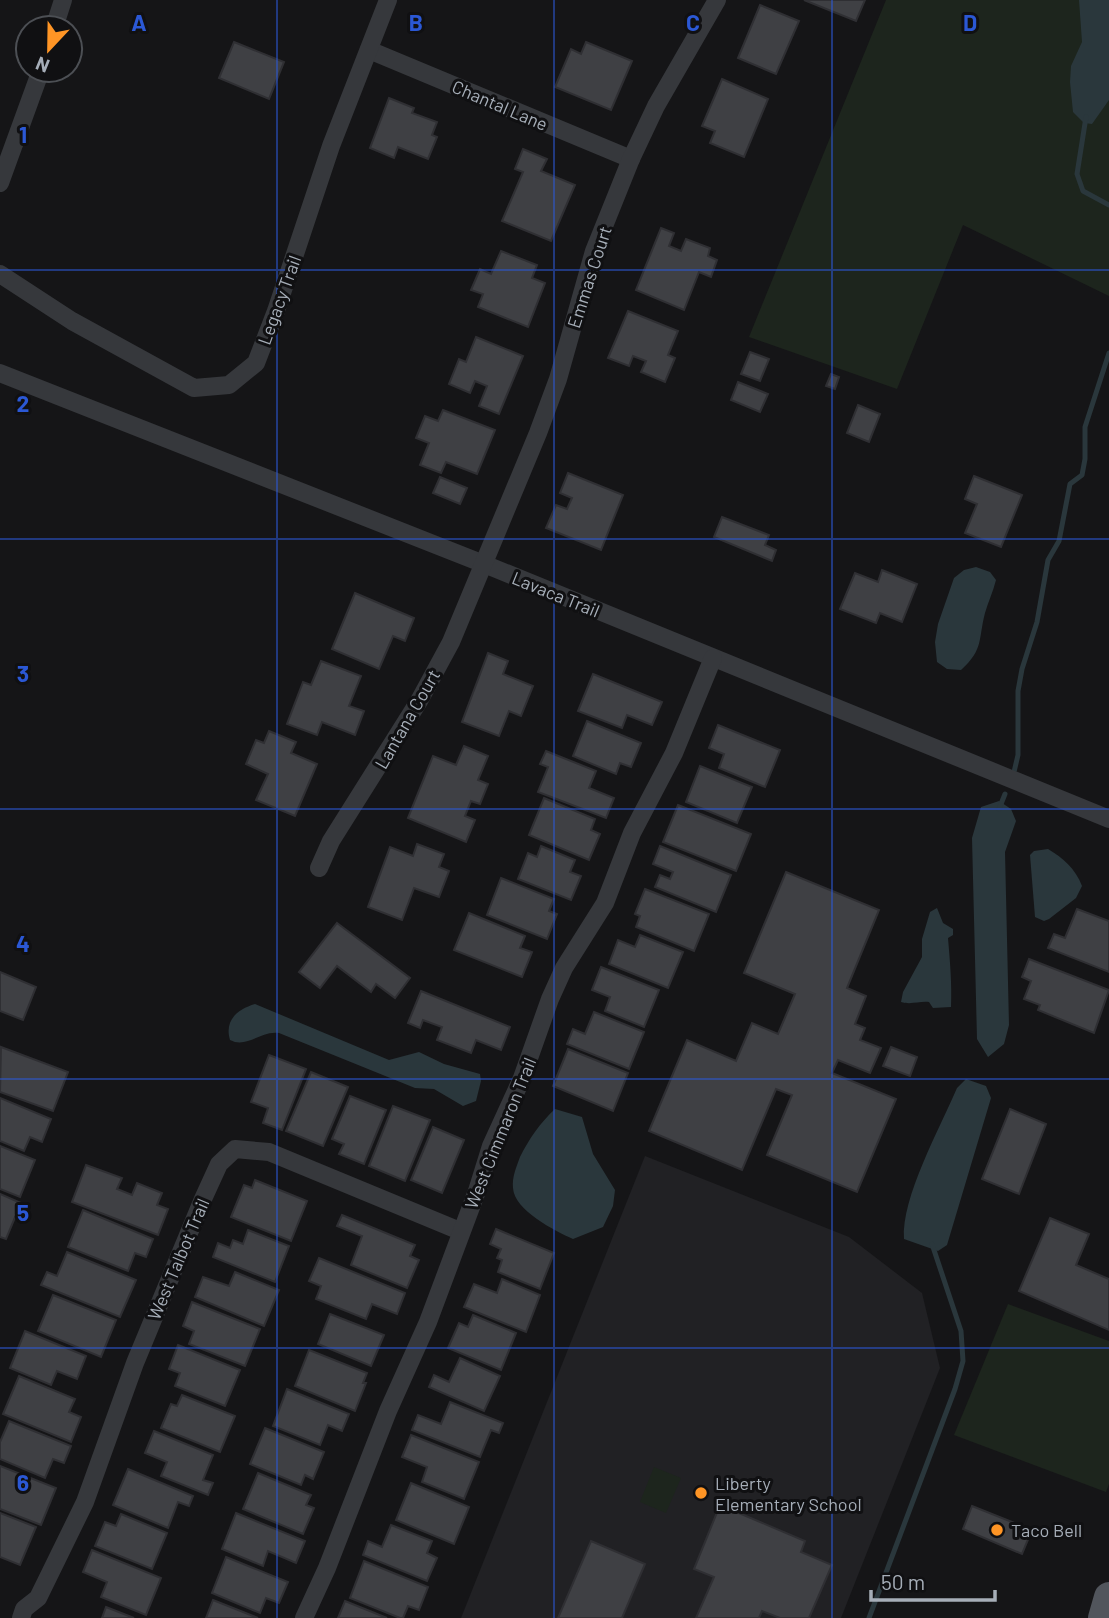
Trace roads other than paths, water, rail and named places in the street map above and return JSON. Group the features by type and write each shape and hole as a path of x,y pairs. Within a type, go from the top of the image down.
{"main road":[{"path":"1103,1618 1109,1597"}],"street":[{"name":"Legacy Trail","path":"0,274 72,321 194,388 229,385 256,363 276,312 331,146 388,0"},
{"name":"Emmas Court","path":"484,564 505,518 558,379 594,251 631,159 656,106 717,0"},
{"name":"Chantal Lane","path":"369,50 631,159"},
{"path":"0,183 36,84"},
{"name":"Lavaca Trail","path":"0,373 484,564 1109,819"},
{"name":"Lantana Court","path":"319,868 331,841 379,766 451,642 484,564"},
{"name":"West Cimmaron Trail","path":"304,1618 327,1568 388,1410 428,1322 491,1146 535,1047 550,999 564,968 605,903 632,832 674,753 713,658"},
{"name":"West Talbot Trail","path":"21,1618 24,1609 38,1598 85,1502 135,1363 208,1188 219,1164 235,1149 269,1152 460,1231"},
{"path":"38,1598 42,1618"}],"waterway":[{"path":"1086,117 1077,174 1083,191 1109,205"},
{"path":"1014,772 1018,755 1018,691 1022,669 1037,622 1048,560 1059,541 1070,484 1082,475 1085,427 1109,353"},
{"path":"999,809 1005,794"},
{"path":"869,1618 955,1389 963,1361 961,1331 932,1244"}],"place":[{"name":"Liberty Elementary School","path":"701,1493"},
{"name":"Taco Bell","path":"997,1530"}]}
